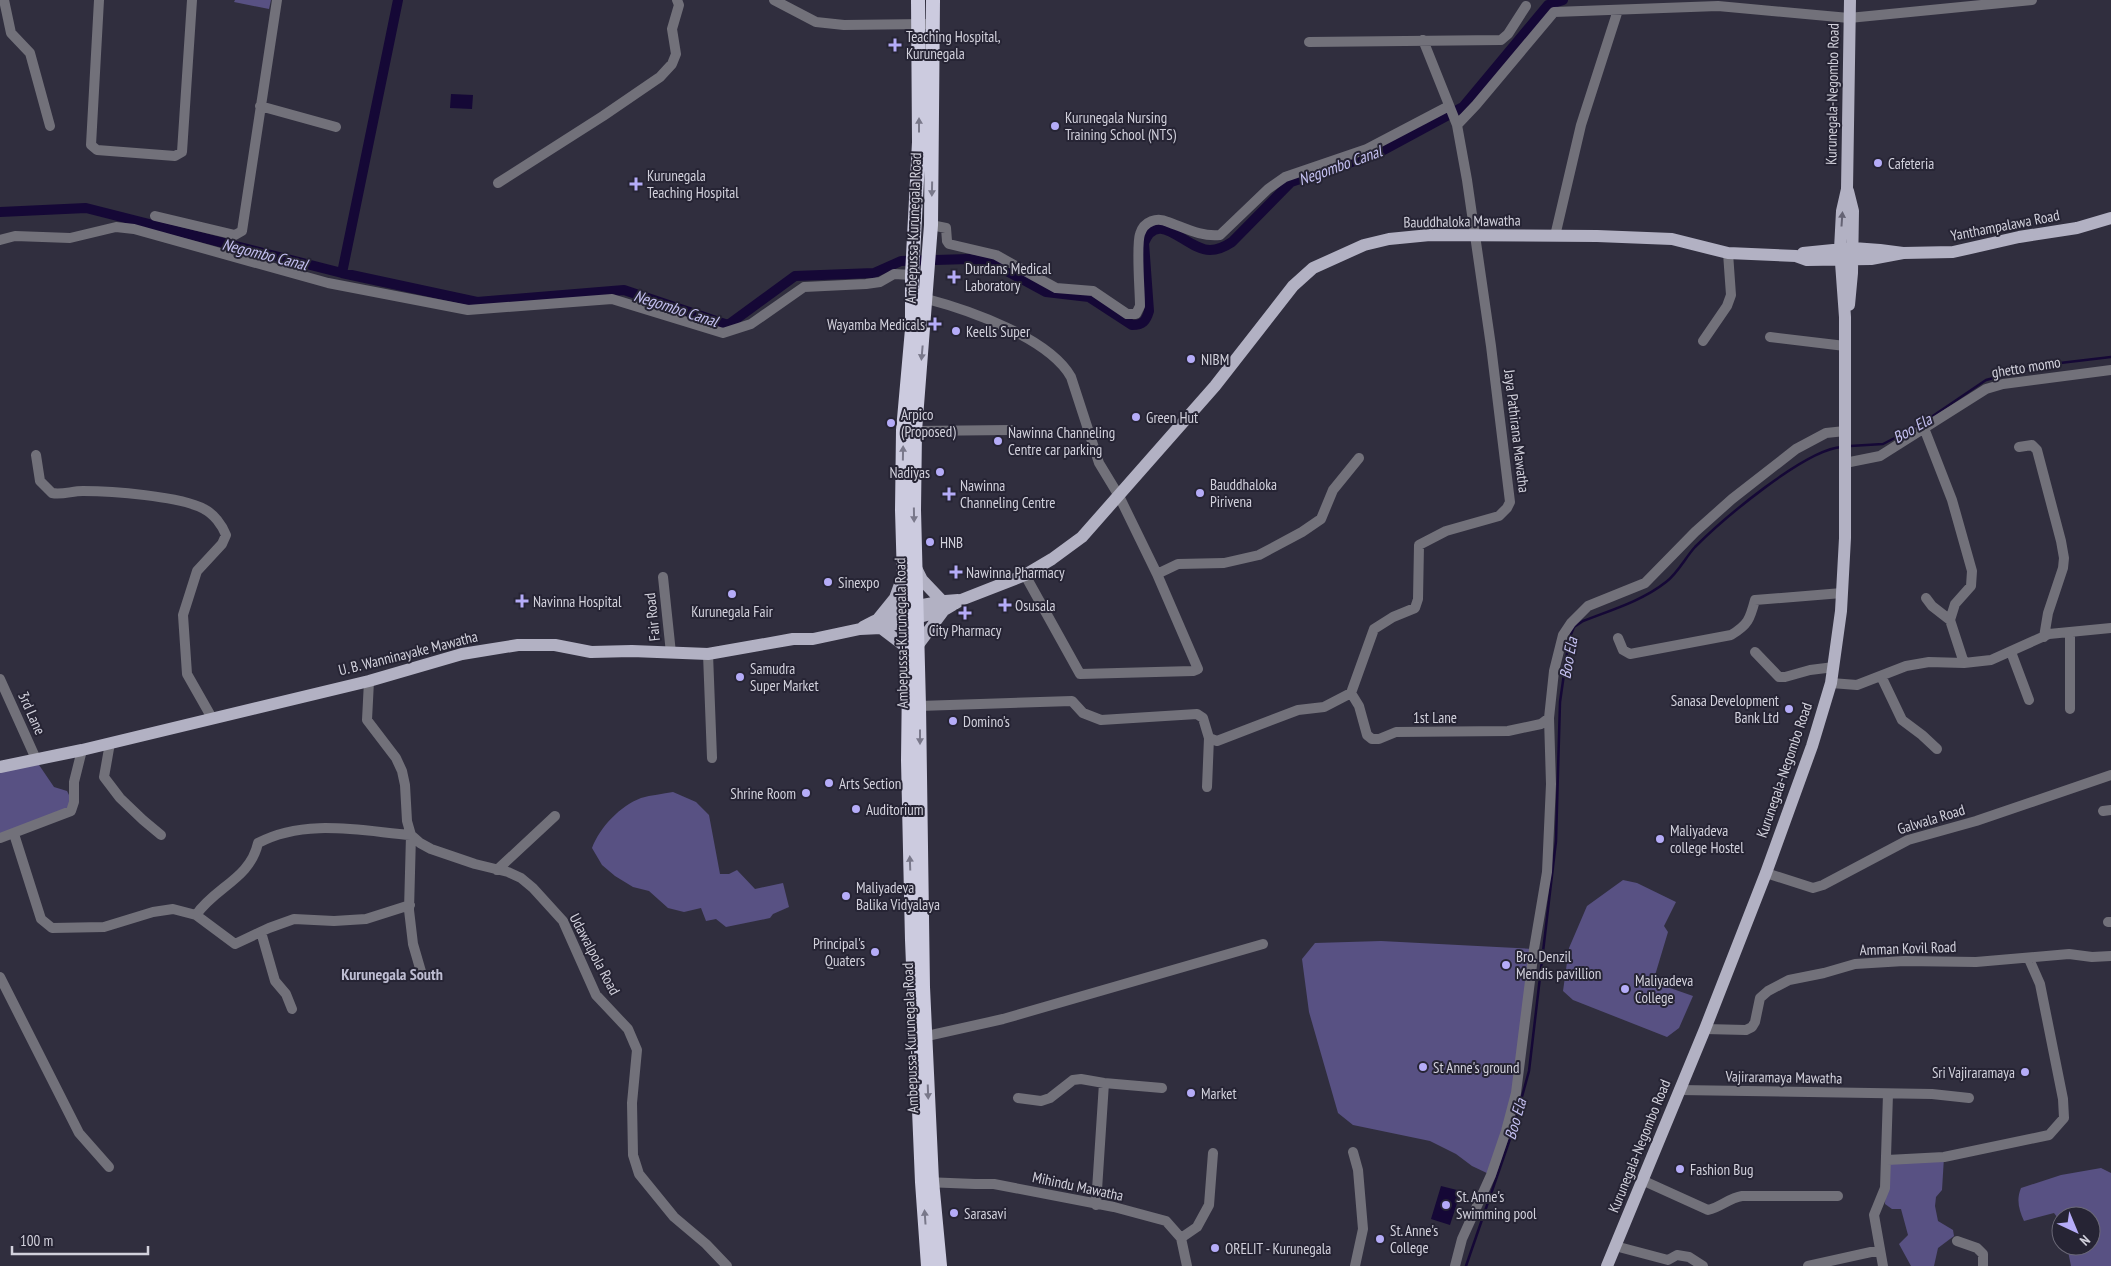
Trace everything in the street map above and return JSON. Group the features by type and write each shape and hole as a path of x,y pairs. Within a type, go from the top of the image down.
{"highway":[{"name":"Ambepussa-Kurunegala Road","path":"918,0 920,24 919,142 912,275 912,329 903,430 912,614 908,760 912,940 927,1181 940,1266"},
{"name":"Ambepussa-Kurunegala Road","path":"910,570 915,431 927,299 931,225 933,0"},
{"name":"Ambepussa-Kurunegala Road","path":"912,646 920,706 928,1266"}],"main road":[{"name":"Kurunegala-Negombo Road","path":"1607,1266 1644,1181 1766,873 1812,746 1831,683 1842,593 1845,538 1846,255 1853,211 1847,189 1850,10"},
{"name":"Yanthampalawa Road","path":"1846,255 1886,257 1903,253 1953,252 2019,237 2077,228 2111,218"},
{"name":"Bauddhaloka Mawatha","path":"912,614 961,600 1025,575 1052,559 1082,537 1215,386 1294,286 1313,268 1364,245 1389,239 1430,235 1555,236 1672,239 1728,253 1796,256 1807,251 1846,255"},
{"path":"910,570 922,580 943,605 912,646 880,624 910,570"},
{"name":"U. B. Wanninayake Mawatha","path":"0,767 82,750 369,681 462,654 518,645 555,645 591,652 632,651 708,654 793,639 813,639 880,624 912,614"}],"street":[{"path":"4,0 11,33 30,53 50,126"},
{"path":"98,0 91,145 97,150 175,156 182,152 192,0"},
{"path":"155,216 235,235 242,231 277,0"},
{"path":"498,183 660,77 672,64 676,54 672,29 680,5 678,0"},
{"path":"774,0 816,22 844,25 934,24"},
{"path":"1456,125 1476,105 1554,12 1718,6 1850,10 2032,0"},
{"path":"1309,42 1501,40 1508,34 1526,6"},
{"path":"1555,236 1581,125 1618,10"},
{"path":"1423,40 1456,125 1468,180 1474,236"},
{"path":"260,106 336,127"},
{"path":"931,225 946,228 946,242 949,244 996,255 1056,288 1093,291 1127,314 1136,314 1140,306 1139,240 1140,234 1148,223 1161,219 1203,235 1220,235 1268,189 1285,177 1367,149 1449,106"},
{"path":"0,240 15,236 70,238 116,227 134,229 328,283 468,310 612,299 723,333 751,324 804,287 866,284 880,282 894,274 912,275"},
{"name":"Jaya Pathirana Mawatha","path":"1351,693 1374,629 1392,617 1416,608 1418,599 1419,544 1446,531 1499,516 1508,508 1510,502 1491,346 1474,236"},
{"path":"1703,341 1727,306 1731,295 1728,253"},
{"path":"927,299 962,308 1008,328 1054,356 1065,366 1072,377 1099,463 1119,496 1157,574 1198,669 1193,671 1080,674 1025,575"},
{"path":"1770,338 1845,346"},
{"name":"ghetto momo","path":"1845,463 1880,456 1986,389 2003,384 2111,370"},
{"path":"1924,428 1952,500 1972,571 1971,586 1956,604 1950,620"},
{"path":"915,431 1011,430"},
{"path":"1455,1266 1462,1239 1491,1175 1516,1092 1534,949 1547,872 1551,784 1549,718 1554,671 1563,635 1571,623 1588,606 1645,583 1695,532 1732,499 1796,449 1826,433 1845,435"},
{"path":"2019,447 2032,445 2037,450 2064,558 2063,568 2048,612 2044,637"},
{"path":"36,455 40,481 52,493 84,491 151,496 205,509 220,523 226,535 222,544 197,571 183,615 187,674 212,718"},
{"path":"1157,574 1178,564 1224,563 1259,555 1302,532 1321,519 1332,490 1359,458"},
{"name":"Fair Road","path":"663,577 671,653"},
{"path":"1618,638 1623,650 1630,654 1731,635 1742,628 1748,621 1755,600 1842,593"},
{"path":"1926,598 1932,606 1950,620 1964,663"},
{"path":"1831,683 1857,684 1906,666 1929,662 1964,663 1991,660 2044,637 2111,628"},
{"path":"2070,632 2070,709"},
{"path":"1755,652 1779,676 1785,677 1810,670 1834,667"},
{"path":"2010,652 2029,700"},
{"path":"708,654 712,758"},
{"path":"1881,676 1902,720 1922,734 1937,749"},
{"name":"3rd Lane","path":"0,680 36,759"},
{"path":"369,681 367,720 396,758 402,771 405,785 407,821 411,835 410,905 413,944 422,975"},
{"path":"1209,738 1217,741 1298,710 1324,706 1351,693"},
{"name":"1st Lane","path":"1351,693 1359,706 1367,735 1378,739 1396,732 1508,731 1541,724 1549,718"},
{"path":"920,706 1072,701 1083,713 1101,720 1197,714 1203,718 1209,738 1207,786"},
{"path":"110,743 104,777 120,798 142,820 161,835"},
{"path":"0,838 71,811 74,802 74,782 82,750"},
{"name":"Galwala Road","path":"1766,873 1813,888 1823,885 1908,840 1976,821 2111,775"},
{"path":"497,870 555,816"},
{"path":"196,915 202,906 246,870 255,856 258,843 274,834 300,829 333,828 411,835"},
{"path":"14,834 42,919 52,928 104,927 153,912 173,909 196,915 236,944 294,919 334,921 366,919 410,905"},
{"name":"Udawalpola Road","path":"411,835 431,849 508,872 521,878 533,888 563,921 596,995 628,1029 637,1050 632,1103 633,1155 639,1174 674,1218 706,1244 727,1266"},
{"path":"261,932 275,981 286,994 292,1009"},
{"path":"926,1036 1003,1019 1264,944"},
{"name":"Amman Kovil Road","path":"1705,1029 1746,1030 1752,1027 1755,1022 1760,998 1768,991 1789,980 1855,964 1904,961 1976,962 2029,959 2069,954 2092,958 2111,956"},
{"path":"1887,1160 1944,1157 2048,1135 2064,1118 2063,1099 2040,984 2029,959"},
{"path":"0,977 79,1133 109,1167"},
{"path":"1018,1098 1042,1101 1050,1098 1073,1080 1081,1079 1162,1088"},
{"path":"1096,1205 1104,1083"},
{"name":"Vajiraramaya Mawatha","path":"1679,1090 1932,1094 1970,1098"},
{"path":"1883,1266 1874,1215 1885,1188 1888,1094"},
{"path":"1353,1152 1358,1170 1363,1229 1356,1266"},
{"path":"1187,1266 1181,1238 1197,1227 1209,1205 1213,1153"},
{"name":"Mihindu Mawatha","path":"927,1181 994,1184 1114,1207 1166,1221 1181,1238"},
{"path":"1644,1181 1708,1210 1718,1208 1734,1198 1742,1196 1838,1196"},
{"path":"1957,1241 1977,1248 1983,1254 1983,1266"},
{"path":"1615,1246 1668,1260 1677,1255 1689,1258 1702,1266"},
{"path":"1808,1266 1880,1250"}],"shaded area":[{"path":"235,0 271,0 269,9 234,2"},
{"path":"451,94 473,95 472,109 450,108"},
{"path":"37,762 54,787 67,791 71,799 66,811 0,834 0,768"},
{"path":"673,792 696,802 709,815 720,874 729,874 737,870 755,889 783,883 789,907 773,914 770,918 726,927 716,919 706,921 701,908 684,912 668,908 649,891 633,887 602,865 592,848 605,825 626,806 641,798"},
{"path":"1623,880 1637,883 1676,902 1664,926 1668,932 1653,982 1693,996 1679,1028 1667,1037 1573,1000 1563,991 1569,948 1587,906"},
{"name":"St Anne's ground","path":"1381,941 1534,949 1522,1055 1491,1175 1430,1141 1353,1125 1338,1113 1309,1012 1302,959 1315,943"},
{"path":"1944,1157 1942,1190 1936,1197 1935,1206 1938,1221 1953,1230 1954,1236 1938,1248 1934,1266 1911,1266 1899,1244 1908,1235 1901,1209 1892,1209 1885,1204 1887,1160"},
{"path":"2101,1168 2111,1173 2111,1266 2071,1266 2069,1256 2101,1256 2101,1206 2051,1206 2051,1214 2024,1221 2019,1205 2019,1192 2021,1188 2061,1175"},
{"name":"St. Anne's Swimming pool","path":"1441,1186 1461,1191 1450,1225 1431,1219"}],"waterway":[{"path":"342,273 398,0"},
{"name":"Negombo Canal","path":"0,212 86,208 342,273 477,302 624,290 728,325 795,276 874,273 901,261 969,259 992,263 1046,292 1089,297 1132,325 1136,325 1143,322 1149,311 1144,243 1150,233 1157,229 1165,229 1192,244 1210,250 1219,249 1227,245 1291,182 1376,154 1463,107 1548,5 1563,0"},
{"name":"Boo Ela","path":"1850,446 1883,444 1918,426 1986,380 2043,365 2111,357"},
{"name":"Boo Ela","path":"1466,1266 1512,1133 1529,1071 1556,841 1560,702 1569,639 1574,627 1583,621 1647,595 1657,589 1674,574 1695,547 1744,504 1786,472 1826,451 1842,447"}],"place":[{"name":"Teaching Hospital, Kurunegala","path":"895,45"},
{"name":"Kurunegala Nursing Training School (NTS)","path":"1055,126"},
{"name":"Cafeteria","path":"1878,163"},
{"name":"Kurunegala Teaching Hospital","path":"636,184"},
{"name":"Durdans Medical Laboratory","path":"954,277"},
{"name":"Wayamba Medicals","path":"935,324"},
{"name":"Keells Super","path":"956,331"},
{"name":"NIBM","path":"1191,359"},
{"name":"Green Hut","path":"1136,417"},
{"name":"Arpico (Proposed)","path":"891,423"},
{"name":"Nawinna Channeling Centre car parking","path":"998,441"},
{"name":"Nadiyas","path":"940,472"},
{"name":"Bauddhaloka Pirivena","path":"1200,493"},
{"name":"Nawinna Channeling Centre","path":"949,494"},
{"name":"HNB","path":"930,542"},
{"name":"Nawinna Pharmacy","path":"956,572"},
{"name":"Sinexpo","path":"828,582"},
{"name":"Kurunegala Fair","path":"732,594"},
{"name":"Navinna Hospital","path":"522,601"},
{"name":"Osusala","path":"1005,605"},
{"name":"City Pharmacy","path":"965,613"},
{"name":"Samudra Super Market","path":"740,677"},
{"name":"Sanasa Development Bank Ltd","path":"1789,709"},
{"name":"Domino's","path":"953,721"},
{"name":"Arts Section","path":"829,783"},
{"name":"Shrine Room","path":"806,793"},
{"name":"Auditorium","path":"856,809"},
{"name":"Maliyadeva college Hostel","path":"1660,839"},
{"name":"Maliyadeva Balika Vidyalaya","path":"846,896"},
{"name":"Principal's Quaters","path":"875,952"},
{"name":"Bro. Denzil Mendis pavillion","path":"1506,965"},
{"name":"Maliyadeva College","path":"1625,989"},
{"name":"St Anne's ground","path":"1423,1067"},
{"name":"Sri Vajiraramaya","path":"2025,1072"},
{"name":"Market","path":"1191,1093"},
{"name":"Fashion Bug","path":"1680,1169"},
{"name":"St. Anne's Swimming pool","path":"1446,1205"},
{"name":"Sarasavi","path":"954,1213"},
{"name":"St. Anne's College","path":"1380,1239"},
{"name":"ORELIT - Kurunegala","path":"1215,1248"}],"district":[{"name":"Kurunegala South","path":"392,974"}]}
